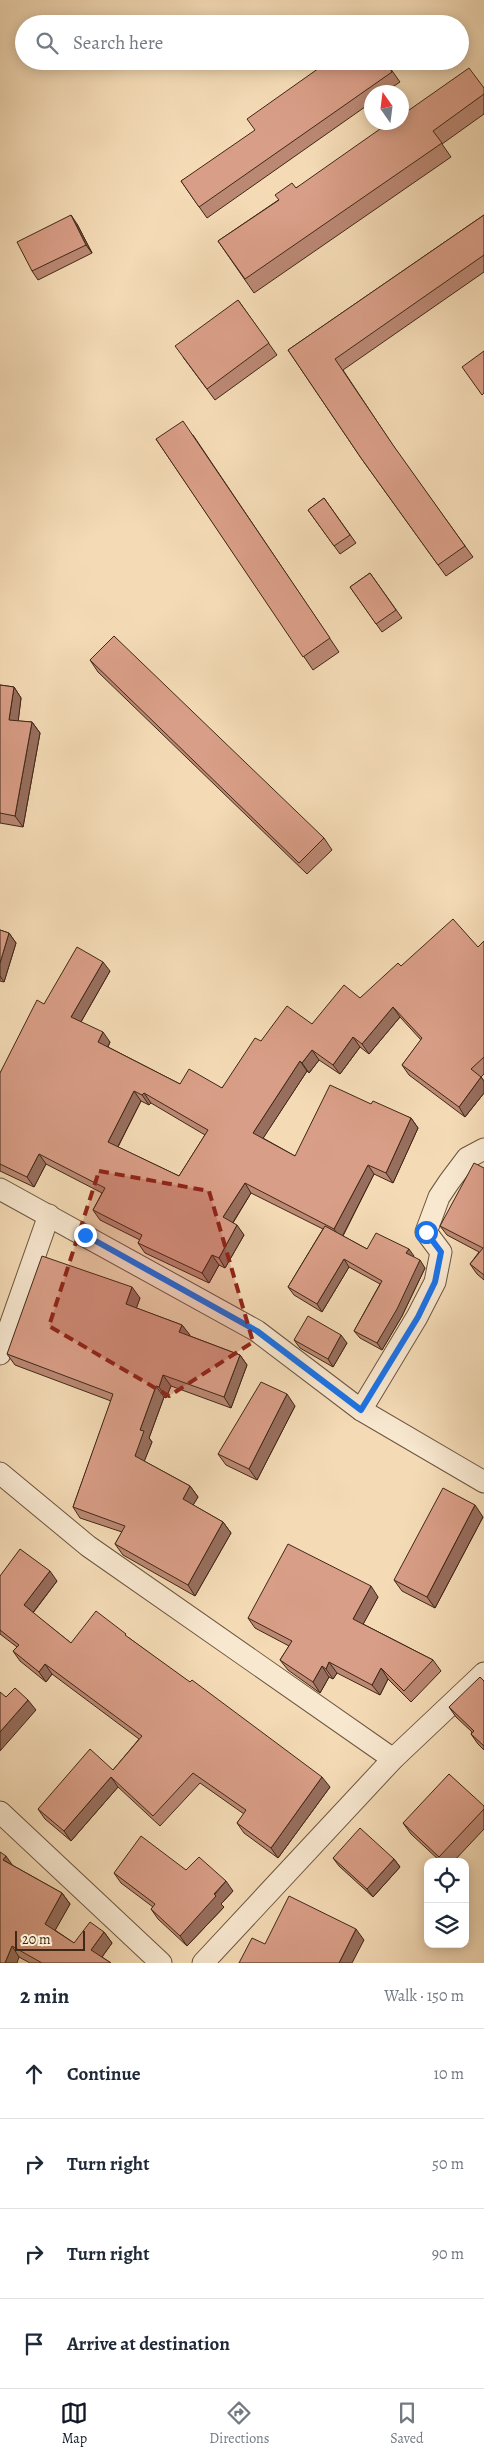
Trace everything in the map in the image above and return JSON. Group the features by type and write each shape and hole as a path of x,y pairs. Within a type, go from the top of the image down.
{"street":[{"path":"361,1410 418,1317 435,1282 441,1252 426,1232 439,1197 467,1158 484,1149"},
{"path":"0,1189 257,1331 361,1410 484,1482"},
{"path":"0,1354 49,1216"},
{"path":"0,1473 88,1546 393,1759"},
{"path":"203,1963 393,1759 484,1674"},
{"path":"0,1812 161,1963"}],"highlighted area":[{"path":"99,1171 209,1191 253,1342 169,1396 49,1326"}],"building":[{"path":"469,68 484,88 484,94 433,131 442,143 245,279 218,241 279,200 275,195 292,183 296,188 379,130 409,130 409,110 466,70 469,70"},
{"path":"316,70 391,70 392,72 373,85 364,85 364,92 199,207 181,181 255,130 247,119"},
{"path":"71,215 86,245 32,271 17,242"},
{"path":"484,215 484,255 335,359 465,546 438,565 361,458 288,350"},
{"path":"238,300 269,343 207,389 175,346"},
{"path":"484,351 484,393 482,395 462,367"},
{"path":"183,421 330,638 303,657 156,439"},
{"path":"324,498 350,535 334,546 308,510"},
{"path":"370,573 396,610 376,624 350,587"},
{"path":"114,636 324,838 299,863 90,660"},
{"path":"0,685 14,687 9,720 32,722 15,816 0,813"},
{"path":"453,919 478,947 484,941 484,1057 471,1069 481,1077 459,1107 402,1065 422,1038 393,1007 362,1044 353,1037 333,1065 312,1050 302,1063 300,1061 253,1133 295,1156 330,1085 371,1104 373,1101 411,1118 386,1173 368,1165 334,1229 245,1183 223,1217 237,1225 219,1258 212,1255 202,1273 138,1243 142,1235 93,1210 105,1188 39,1154 27,1177 0,1164 0,1073 37,1000 44,1004 77,947 103,962 71,1017 103,1032 98,1042 180,1084 189,1069 222,1088 255,1038 261,1041 287,1006 312,1024 344,985 360,998 398,963 401,966","holes":["134,1091 142,1095 144,1093 208,1130 179,1176 108,1142"]},
{"path":"0,930 9,933 0,963"},
{"path":"474,1163 484,1168 484,1275 470,1264 483,1248 440,1226"},
{"path":"325,1226 367,1249 376,1233 409,1249 406,1253 420,1260 397,1309 377,1343 354,1331 382,1281 344,1259 317,1304 288,1287"},
{"path":"42,1256 132,1287 126,1304 182,1325 179,1332 240,1355 224,1397 163,1375 159,1387 156,1386 140,1430 144,1431 135,1456 190,1486 183,1499 223,1522 188,1585 115,1544 125,1526 73,1507 113,1394 7,1354"},
{"path":"308,1316 341,1335 328,1359 294,1340"},
{"path":"261,1382 287,1394 249,1469 218,1454"},
{"path":"443,1488 475,1505 427,1597 394,1580"},
{"path":"288,1544 371,1586 353,1619 433,1660 404,1691 381,1668 372,1685 329,1662 326,1669 322,1666 313,1682 280,1660 292,1641 248,1618"},
{"path":"20,1549 50,1571 24,1605 71,1643 96,1611 125,1635 190,1682 192,1680 322,1777 271,1848 237,1823 246,1810 193,1773 153,1816 111,1777 64,1831 38,1809 90,1749 113,1770 142,1736 45,1664 39,1672 13,1651 19,1645 0,1630 0,1576"},
{"path":"480,1677 484,1681 484,1746 471,1734 474,1731 449,1707"},
{"path":"15,1688 28,1700 0,1732 0,1692 6,1697"},
{"path":"449,1774 484,1806 484,1809 439,1857 403,1823"},
{"path":"360,1828 394,1859 367,1889 333,1858"},
{"path":"141,1836 186,1870 199,1857 226,1881 214,1894 216,1896 180,1936 151,1909 155,1904 114,1873"},
{"path":"0,1852 6,1856 3,1860 62,1893 45,1924 74,1943 90,1922 104,1932 91,1950 111,1963 42,1963 12,1946 5,1963 0,1963"},
{"path":"289,1896 356,1929 339,1963 239,1963 252,1938 265,1944"}],"route":[{"path":"85,1235 257,1331 361,1410 418,1317 435,1282 441,1252 426,1232"}]}
